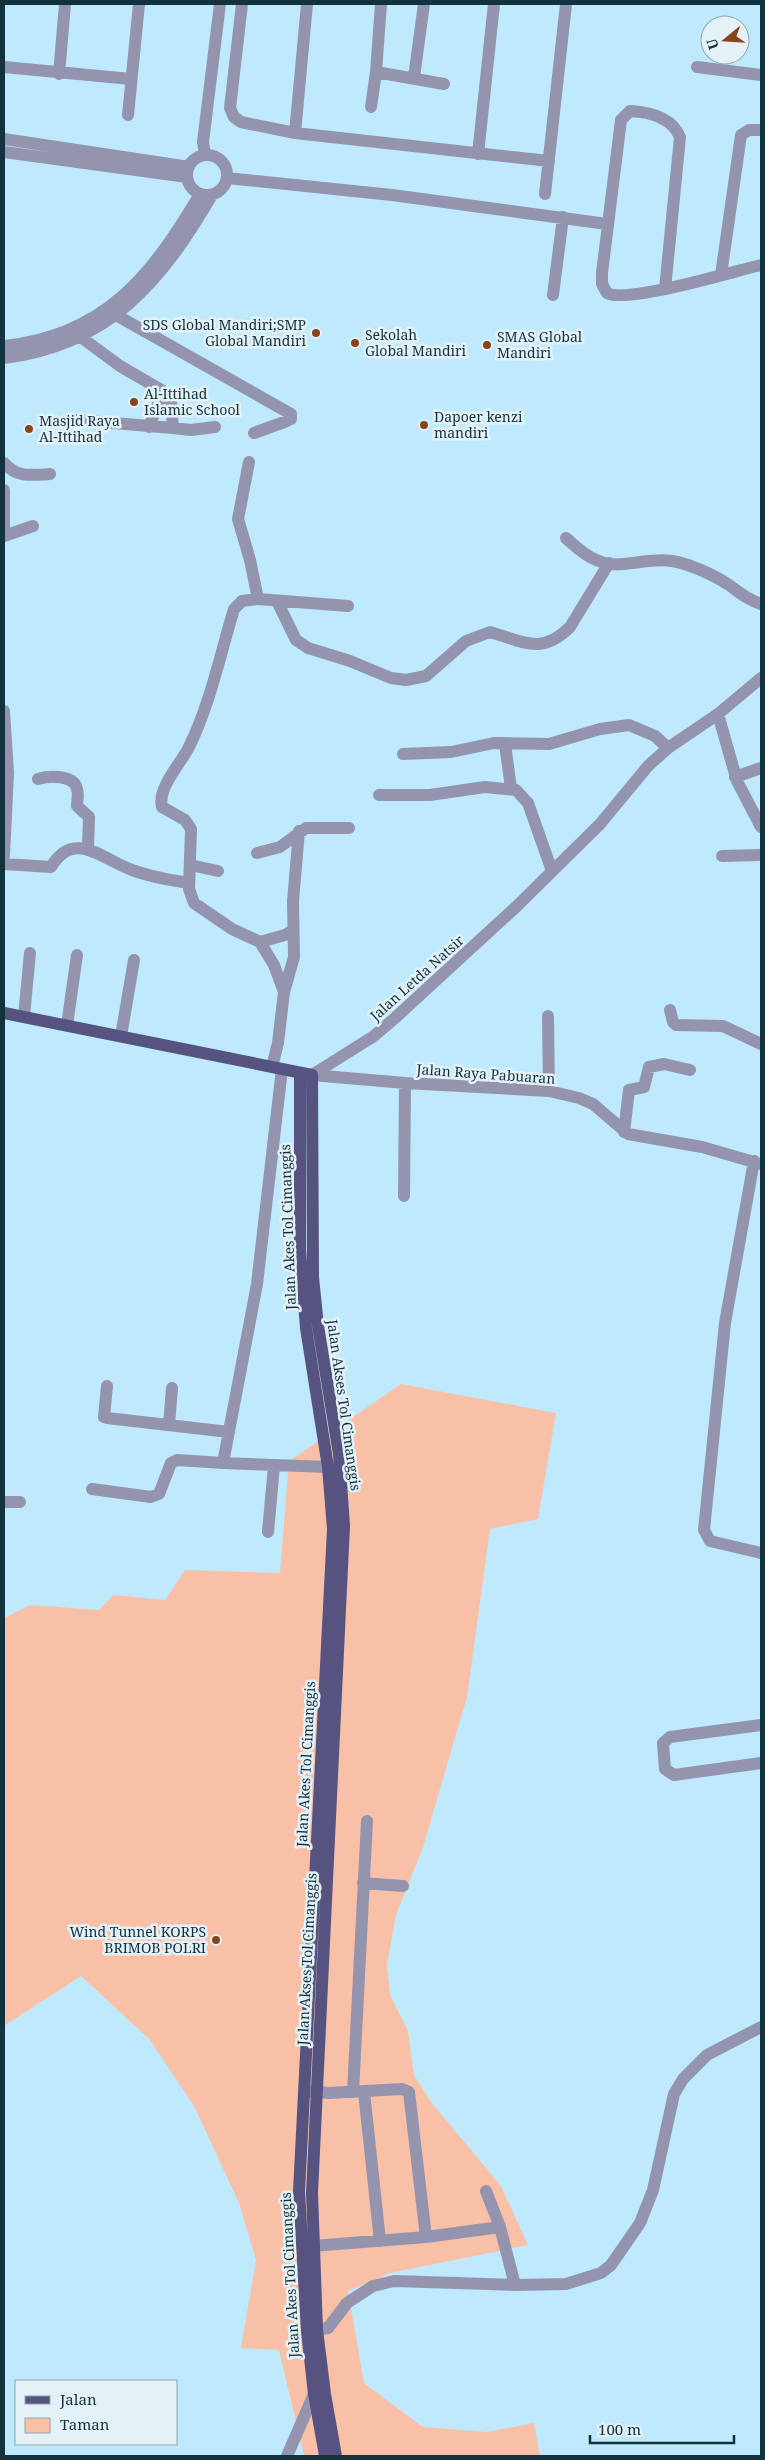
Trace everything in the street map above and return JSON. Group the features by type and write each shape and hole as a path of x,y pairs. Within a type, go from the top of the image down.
{"main road":[{"path":"4,1013 306,1074"},
{"name":"Jalan Akes Tol Cimanggis","path":"306,1074 301,1260 306,1328 328,1467 333,1529 310,2091 299,2191 312,2330"},
{"name":"Jalan Akses Tol Cimanggis","path":"306,1074 313,1277 318,1326 339,1454 344,1526 310,2091 313,2246 312,2330 319,2394 336,2456"},
{"path":"319,2394 325,2456"}],"street":[{"path":"58,74 65,4"},
{"path":"128,115 139,4"},
{"path":"205,155 203,142 220,4"},
{"path":"242,4 230,108 234,117 242,122 295,133 549,162"},
{"path":"295,133 307,4"},
{"path":"371,107 376,72 381,4"},
{"path":"414,78 424,4"},
{"path":"478,154 494,4"},
{"path":"545,194 566,4"},
{"path":"4,67 58,74 131,79"},
{"path":"697,67 761,75"},
{"path":"376,72 444,84"},
{"path":"665,288 680,137 672,122 638,111 630,111 621,120 607,224 602,278 607,293 628,296 665,288 761,265"},
{"path":"721,274 741,136 749,130 761,130"},
{"path":"4,139 188,172"},
{"path":"4,152 188,172"},
{"path":"4,358 43,350 74,332 128,293 151,269 206,195 221,189 227,178 226,170 220,160 205,155 195,159 188,172 193,189 206,195"},
{"path":"227,178 392,195 607,224"},
{"path":"4,346 22,344 74,332 116,315 146,290 187,239 206,195"},
{"path":"553,295 563,217"},
{"path":"116,315 291,414 291,419 254,433"},
{"path":"74,332 120,366 163,391 171,402 173,428"},
{"path":"149,427 163,391"},
{"path":"78,420 191,430 215,427"},
{"path":"4,462 11,471 21,476 50,474"},
{"path":"249,462 238,519 250,560 258,599"},
{"path":"4,490 4,536 33,526"},
{"path":"566,538 590,557 609,563 621,565 656,559 674,561 727,584 750,601 761,604"},
{"path":"277,601 296,640 308,648 365,666 391,678 406,680 426,676 466,640 490,632 515,642 532,644 551,641 562,635 570,627 609,563"},
{"path":"284,992 274,965 260,942 232,929 194,903 189,882 191,829 185,820 162,808 162,796 194,736 234,609 242,602 258,599 306,601 348,606"},
{"name":"Jalan Letda Natsir","path":"306,1074 374,1036 395,1018 517,906 600,824 648,766 668,748 718,714 761,678"},
{"path":"4,711 8,773 4,856"},
{"path":"718,714 736,777 761,827"},
{"path":"403,754 436,754 494,743 556,743 600,730 628,726 655,736 668,748"},
{"path":"505,744 511,788"},
{"path":"736,777 761,768"},
{"path":"38,780 47,776 74,782 77,788 78,806 89,817 88,848"},
{"path":"379,795 430,795 470,787 511,788 521,794 528,803 552,871"},
{"path":"257,853 280,847 299,831 318,826 349,828"},
{"path":"223,1463 257,1284 278,1043 284,992 294,957 292,931 299,831"},
{"path":"4,864 38,868 51,867 56,858 73,848 88,848 130,870 162,880 189,882"},
{"path":"722,856 761,855"},
{"path":"190,865 218,871"},
{"path":"260,942 285,936 292,931"},
{"path":"24,1016 30,953"},
{"path":"67,1025 77,954"},
{"path":"121,1036 134,960"},
{"path":"670,1010 676,1025 723,1026 761,1044"},
{"path":"548,1016 549,1091"},
{"path":"624,1132 629,1090 644,1087 649,1067 664,1064 690,1070"},
{"name":"Jalan Raya Pabuaran","path":"306,1074 405,1083 549,1091 579,1098 593,1104 624,1132 634,1136 717,1150 758,1162"},
{"path":"404,1196 405,1083"},
{"path":"758,1162 725,1323 704,1530 710,1541 761,1554"},
{"path":"107,1386 104,1416 229,1432"},
{"path":"169,1425 172,1388"},
{"path":"92,1489 152,1497 159,1494 171,1462 177,1460 274,1466 328,1467"},
{"path":"268,1532 274,1466"},
{"path":"4,1502 20,1502"},
{"path":"761,1725 670,1737 663,1742 666,1770 674,1775 761,1763"},
{"path":"367,1821 363,1883 358,2092 380,2241"},
{"path":"363,1883 403,1886"},
{"path":"312,2330 328,2328 348,2303 373,2286 394,2281 515,2285 566,2284 601,2273 611,2265 640,2223 653,2190 674,2094 683,2079 706,2055 761,2027"},
{"path":"310,2091 358,2092 402,2088 409,2092 426,2237"},
{"path":"486,2191 500,2227 515,2285"},
{"path":"313,2246 426,2237 500,2227"},
{"path":"287,2456 319,2394"}],"green space":[{"path":"401,1384 556,1413 538,1519 490,1529 467,1697 423,1847 396,1915 387,1964 390,1995 408,2031 414,2075 431,2102 501,2186 528,2245 390,2273 348,2291 364,2383 423,2427 487,2432 534,2423 540,2456 304,2456 279,2350 241,2348 256,2260 239,2203 194,2106 149,2039 81,1976 4,2026 4,1618 30,1605 99,1610 113,1595 165,1600 185,1570 280,1573 289,1461"}],"place":[{"name":"SDS Global Mandiri;SMP Global Mandiri","path":"316,333"},
{"name":"Sekolah Global Mandiri","path":"355,343"},
{"name":"SMAS Global Mandiri","path":"487,345"},
{"name":"Al-Ittihad Islamic School","path":"134,402"},
{"name":"Dapoer kenzi mandiri","path":"424,425"},
{"name":"Masjid Raya Al-Ittihad","path":"29,429"},
{"name":"Wind Tunnel KORPS BRIMOB POLRI","path":"216,1940"}]}
